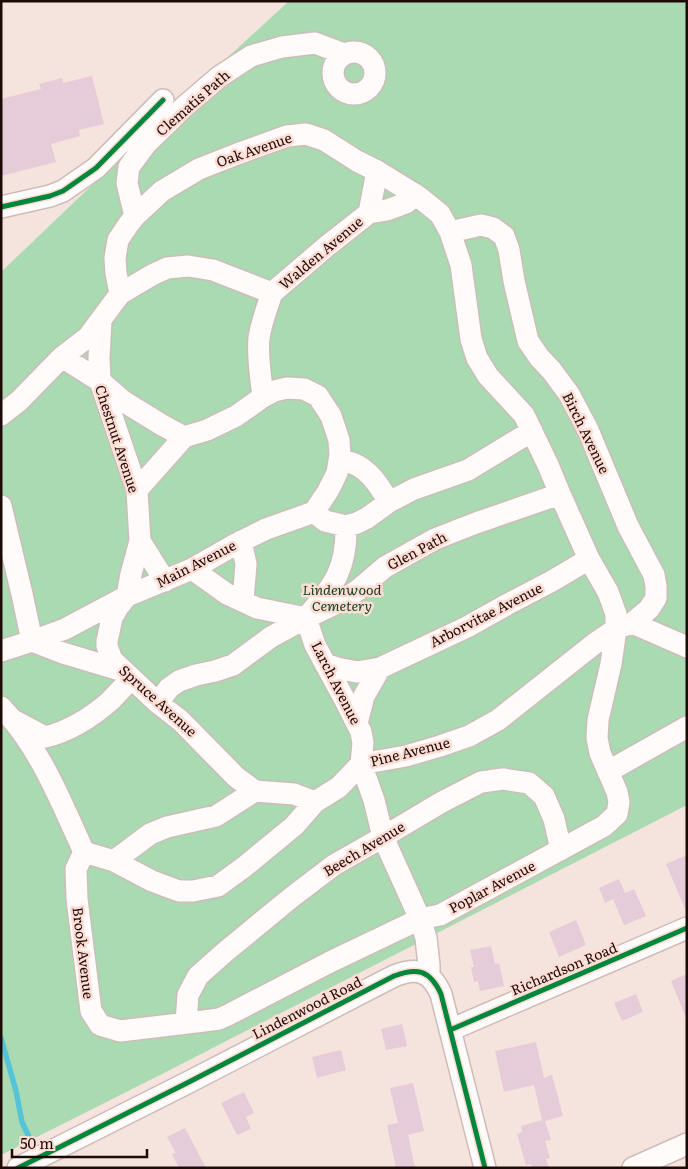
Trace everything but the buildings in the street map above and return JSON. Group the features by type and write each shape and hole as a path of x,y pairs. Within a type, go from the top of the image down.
{"street":[{"name":"Clematis Path","path":"135,216 127,183 128,167 146,144 218,77 251,56 282,47 315,44 344,54"},
{"path":"1,207 50,196 63,191 96,168 163,100"},
{"name":"Oak Avenue","path":"120,294 115,258 118,240 135,216 162,191 199,169 287,136 306,134 324,140 377,171 415,194 440,214 450,232 461,265 471,339 477,358 488,376 524,415 532,431"},
{"name":"Walden Avenue","path":"369,213 377,171"},
{"name":"Walden Avenue","path":"263,397 259,339 264,315 272,293 369,213 387,210 406,203 415,194"},
{"name":"Birch Avenue","path":"450,232 481,225 494,228 504,236 509,250 528,341 568,394 584,423 628,526 654,575 656,598 649,609 624,626"},
{"name":"Walden Avenue","path":"120,294 167,268 188,266 213,270 272,293"},
{"path":"1,415 20,401 62,357 88,337 120,294"},
{"path":"101,320 100,381 123,401 184,437"},
{"name":"Chestnut Avenue","path":"62,357 100,381 137,490 140,540 127,596"},
{"path":"137,490 184,437 207,430 236,416 274,391 287,388 304,389 318,396 331,416 339,440 340,455 337,473 314,512 326,521 346,526 357,524 389,502 422,486 468,470 532,431 589,559 608,592 616,614 624,626 687,647"},
{"path":"339,461 353,464 366,472 389,502"},
{"name":"Glen Path","path":"158,703 169,688 179,681 233,665 271,637 343,600 385,567 435,539 560,494"},
{"path":"1,506 32,641 127,675 110,701 88,718 58,734 46,737 8,714"},
{"name":"Main Avenue","path":"1,651 65,629 127,596 192,569 266,529 314,512"},
{"path":"192,569 227,594 257,608 306,618 324,597 340,569 346,544 346,526"},
{"name":"Chestnut Avenue","path":"140,540 165,581"},
{"path":"241,541 246,564 243,601"},
{"name":"Arborvitae Avenue","path":"325,664 356,672 380,668 467,627 589,559"},
{"name":"Spruce Avenue","path":"127,596 112,618 107,641 112,660 158,703 181,721 236,776 254,791"},
{"name":"Larch Avenue","path":"306,618 315,645 361,732 363,743 361,764 374,800 383,837 420,919 426,938 430,965 429,976"},
{"name":"Pine Avenue","path":"84,852 114,860 152,881 180,891 218,886 294,826 315,802 339,787 361,764 406,756 469,736 498,720 579,655 624,626"},
{"name":"Poplar Avenue","path":"186,1023 228,1015 330,962 420,919 440,915 604,826 617,814 619,802 609,771 600,753 597,738 598,720 611,664 624,626"},
{"path":"357,723 364,696 380,668"},
{"path":"8,714 39,759 84,852"},
{"path":"609,771 687,728"},
{"name":"Beech Avenue","path":"186,1023 188,995 198,976 292,897 334,865 442,802 481,782 503,779 529,783 544,796 554,819 561,850"},
{"path":"114,860 150,834 167,827 216,816 254,791 294,794 315,802"},
{"name":"Brook Avenue","path":"84,852 76,869 76,899 91,1010 100,1025 120,1031 186,1023"},
{"name":"Richardson Road","path":"450,1030 687,928"},
{"name":"Lindenwood Road","path":"18,1168 394,976 416,971 429,976"},
{"path":"429,976 435,982 441,994 485,1168"},
{"path":"633,1168 687,1144"}],"green space":[{"name":"Lindenwood Cemetery","path":"289,1 687,1 687,805 1,1155 1,272 176,105"}],"waterway":[{"path":"1,1038 16,1091 22,1122 29,1137"}],"cycle path":[{"path":"1,207 50,196 63,191 96,168 163,100"},
{"path":"450,1030 687,928"},
{"path":"18,1168 394,976 416,971 427,975 437,986 441,994 485,1168"}]}
